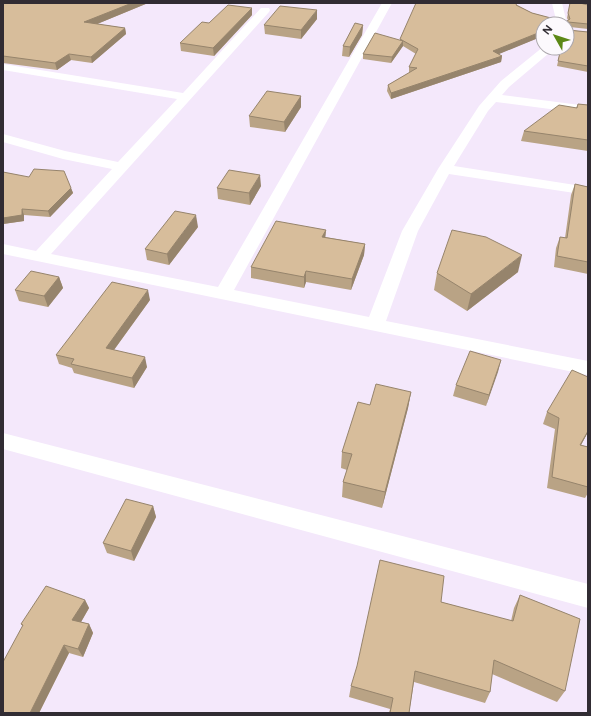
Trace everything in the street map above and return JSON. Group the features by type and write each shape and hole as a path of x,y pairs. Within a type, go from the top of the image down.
{"street":[{"path":"224,294 387,3"},
{"path":"557,3 560,16"},
{"path":"40,256 265,10"},
{"path":"375,325 410,231 445,169 483,109 505,84 539,56"},
{"path":"3,67 186,97"},
{"path":"494,98 588,110"},
{"path":"3,138 63,155 122,167"},
{"path":"445,169 588,191"},
{"path":"3,249 588,368"},
{"path":"3,441 588,596"}],"building":[{"path":"3,3 132,3 84,22 125,28 91,57 69,54 55,63 3,56"},
{"path":"416,3 517,3 516,5 532,13 543,16 535,16 535,34 493,51 502,56 391,93 388,85 417,68 409,67 418,49 400,39"},
{"path":"570,3 588,5 588,24 575,23 575,16 569,16 568,13"},
{"path":"228,5 252,8 213,48 180,43 202,22 209,23"},
{"path":"280,6 317,10 301,30 264,25"},
{"path":"355,23 363,25 350,47 343,46"},
{"path":"575,31 588,32 588,66 558,61 559,56 575,56"},
{"path":"375,33 403,41 392,57 363,54"},
{"path":"267,91 301,96 284,122 249,116"},
{"path":"578,104 588,105 588,140 524,131 559,105 577,108"},
{"path":"34,169 64,171 71,188 48,211 22,209 22,215 3,218 3,172 29,177"},
{"path":"229,170 260,175 249,193 217,188"},
{"path":"575,184 588,187 588,262 557,256 560,237 567,238"},
{"path":"175,211 196,215 167,254 145,249"},
{"path":"276,221 326,230 322,237 365,244 352,279 306,271 304,277 251,267"},
{"path":"452,230 486,237 522,255 471,294 437,273"},
{"path":"31,271 59,277 44,296 15,290"},
{"path":"112,282 148,290 106,348 145,357 132,378 71,364 74,359 56,355"},
{"path":"470,351 501,360 489,395 456,385"},
{"path":"572,370 588,377 588,431 580,445 588,447 588,487 552,477 559,418 547,412"},
{"path":"376,384 411,392 385,492 343,482 352,454 342,452 358,402 370,405"},
{"path":"126,499 153,506 131,551 103,543"},
{"path":"380,560 444,576 441,602 513,621 520,595 580,619 565,691 494,660 490,692 415,671 409,713 390,713 393,698 351,686 357,666"},
{"path":"46,586 85,600 72,620 89,624 78,649 64,645 30,713 3,713 3,662 23,625 21,624"}]}
